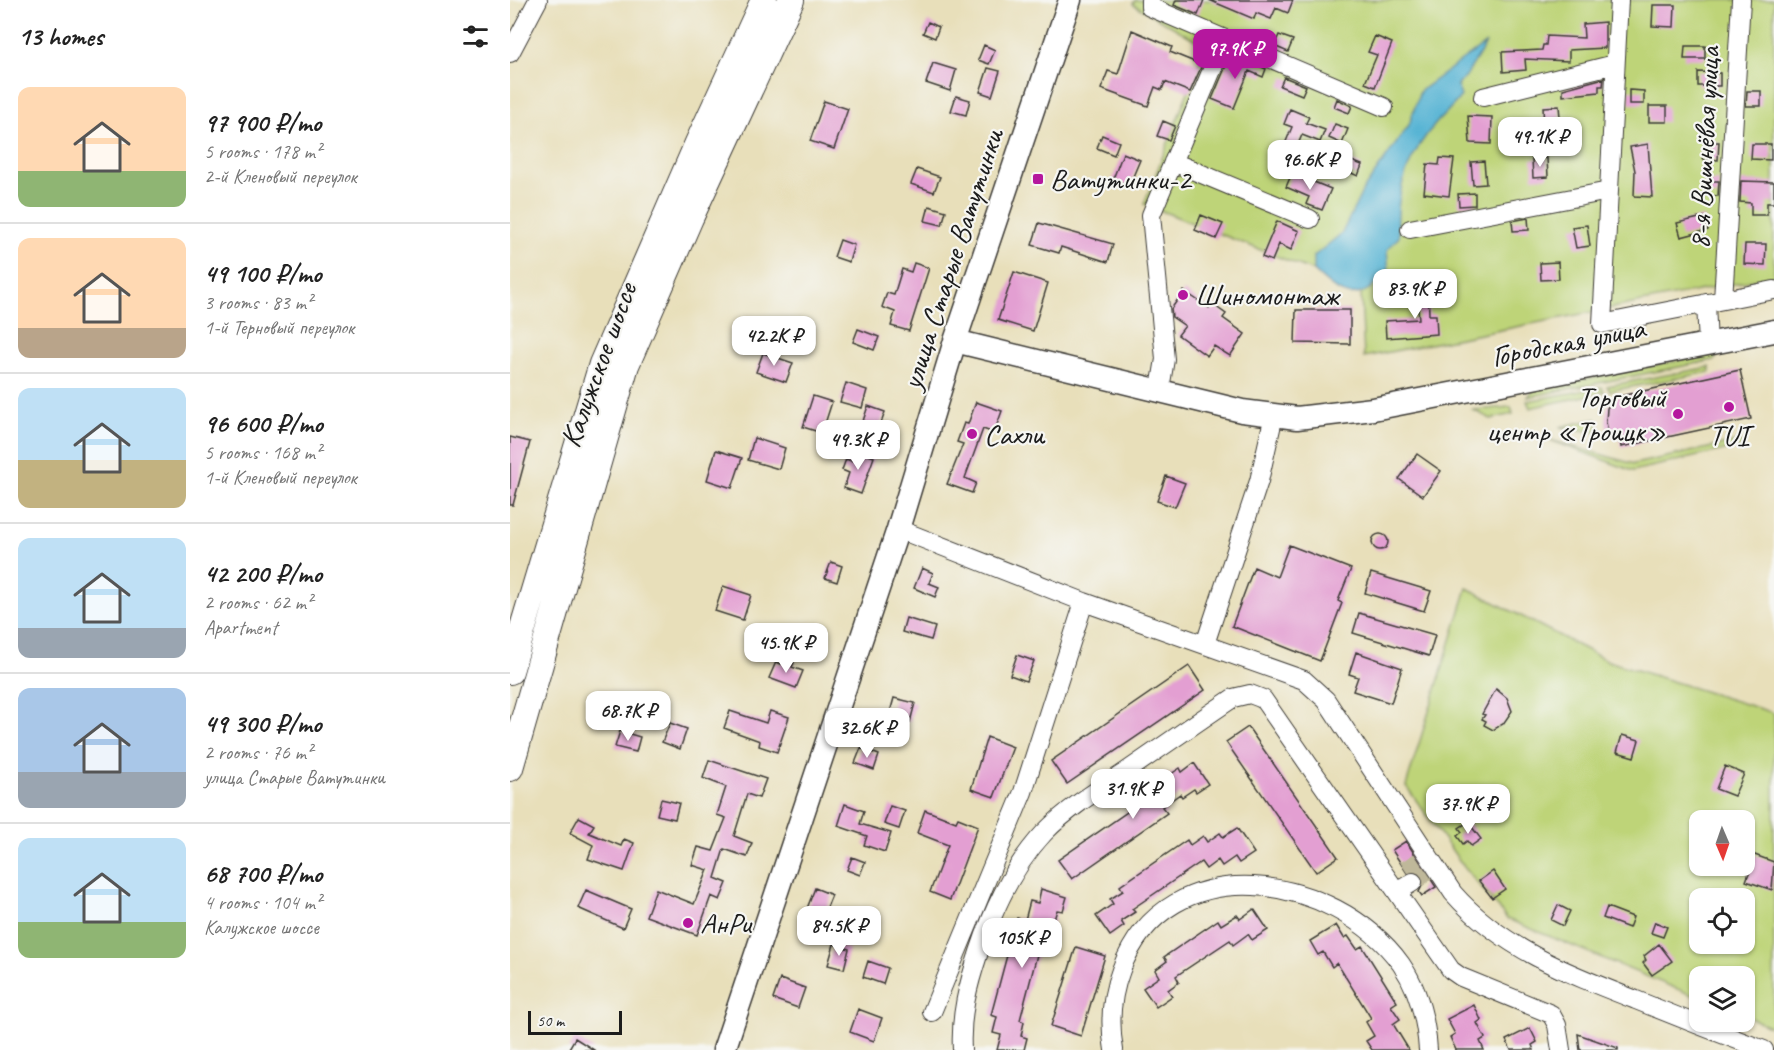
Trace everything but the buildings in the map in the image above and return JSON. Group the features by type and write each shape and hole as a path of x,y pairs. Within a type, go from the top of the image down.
{"highway":[{"name":"Калужское шоссе","path":"510,671 602,364 698,143 764,0"},
{"name":"Калужское шоссе","path":"510,768 626,365 690,218 791,0"}],"main road":[{"name":"улица Старые Ватутинки","path":"724,1050 898,529 955,341 1070,0"},
{"name":"Городская улица","path":"955,341 1160,389 1242,411 1297,418 1373,410 1774,331"}],"street":[{"path":"510,53 538,0"},
{"path":"1619,0 1602,324 1774,290"},
{"name":"8-я Вишнёвая улица","path":"1708,345 1715,301 1741,0"},
{"path":"1150,3 1225,39 1384,107"},
{"path":"1160,389 1166,359 1151,215 1225,39"},
{"path":"1483,97 1615,64"},
{"path":"1173,162 1310,219"},
{"path":"1410,229 1610,191"},
{"path":"1205,644 1259,481 1274,415"},
{"path":"898,529 1084,602 1304,681 1326,700 1414,872 1451,970 1461,977 1551,1014 1557,1024 1561,1050"},
{"path":"932,1012 1023,792 1084,602"},
{"path":"962,1050 960,1026 968,986 1001,899 1023,860 1044,833 1071,808 1233,698 1250,693 1263,699 1414,872 1453,893 1478,920 1525,952 1602,987 1764,1050"},
{"path":"1114,1050 1111,1013 1115,986 1134,941 1151,920 1168,906 1187,896 1217,888 1249,887 1277,888 1308,896 1334,906 1363,925 1401,964 1413,986 1426,1026 1428,1050"}],"green space":[{"path":"1135,0 1774,0 1774,276 1364,357 1361,293 1314,271 1144,204 1206,46 1133,4"},
{"path":"1712,354 1717,357 1714,360 1528,397 1534,389"},
{"path":"1710,367 1710,372 1610,391 1607,386"},
{"path":"1602,387 1604,392 1530,408 1527,401"},
{"path":"1511,407 1513,414 1491,419 1473,410"},
{"path":"1596,419 1598,426 1595,432 1560,427"},
{"path":"1550,440 1634,464 1741,441 1742,446 1633,471"},
{"path":"1467,588 1608,661 1774,713 1774,1028 1755,1020 1755,966 1689,966 1689,994 1507,919 1464,867 1406,786"}],"water":[{"path":"1486,43 1465,78 1457,85 1461,96 1428,132 1412,159 1398,205 1399,237 1387,250 1389,273 1368,290 1359,294 1342,293 1314,271 1314,256 1342,233 1362,192 1409,125 1420,91"}],"tunnel":[{"path":"1405,870 1419,861"},
{"path":"1413,882 1427,872"}],"place":[{"name":"Ватутинки-2","path":"1038,179"},
{"name":"Шиномонтаж","path":"1183,295"},
{"name":"TUI","path":"1729,407"},
{"name":"Торговый центр «Троицк»","path":"1678,414"},
{"name":"Сахли","path":"972,434"},
{"name":"АнРи","path":"688,923"}]}
